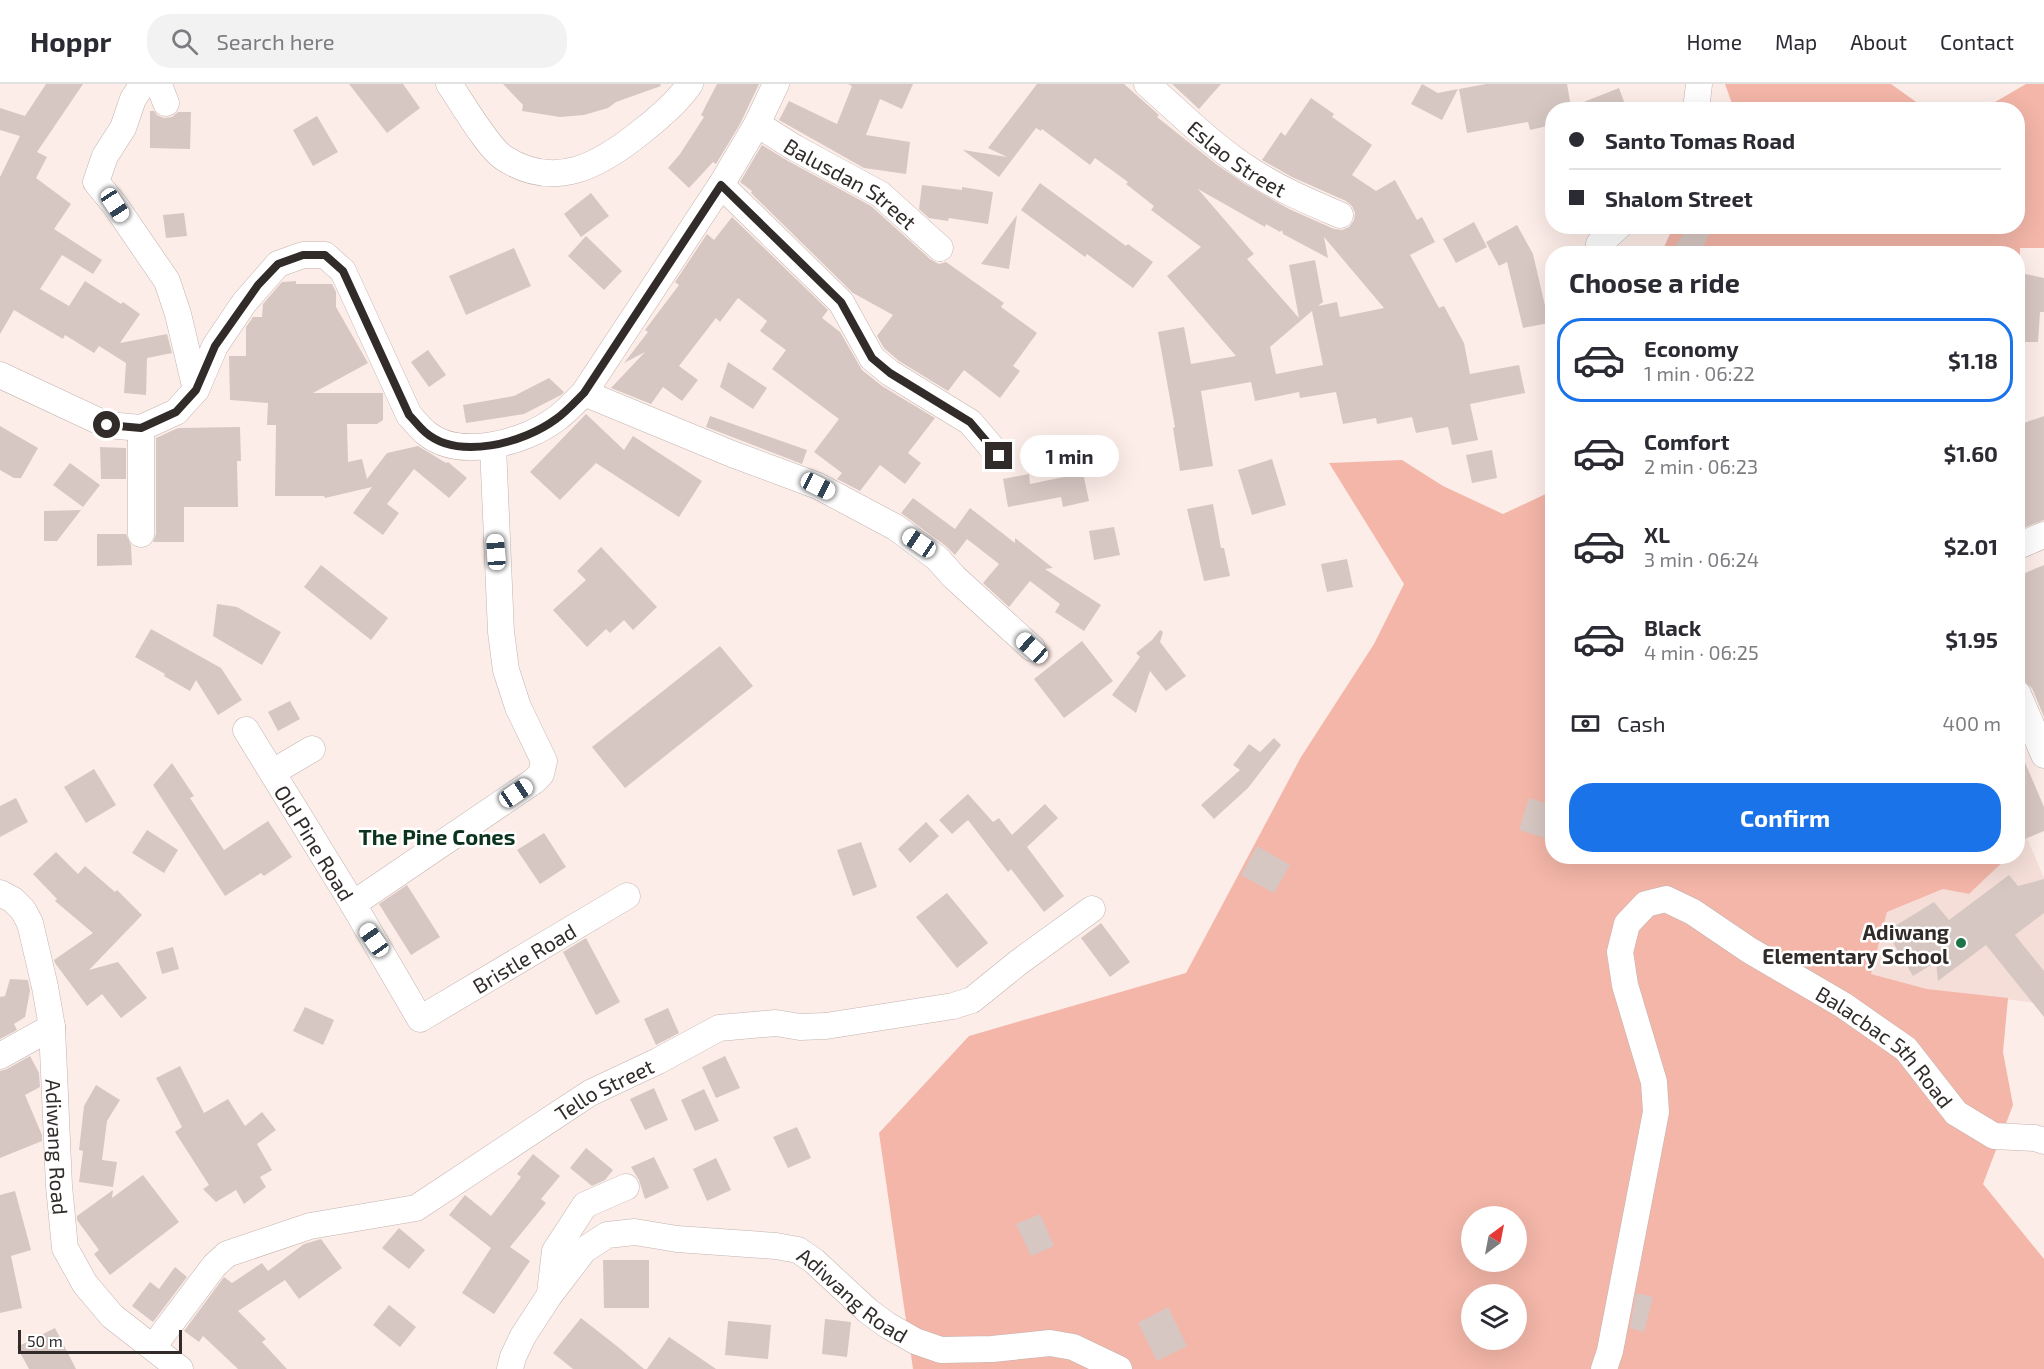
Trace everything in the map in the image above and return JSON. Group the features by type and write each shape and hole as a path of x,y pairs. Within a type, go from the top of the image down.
{"street":[{"path":"143,84 133,99 123,128 105,156 96,182 115,205 167,281 178,314 196,390"},
{"path":"449,84 480,130 502,157 532,172 564,173 590,166 614,154 662,116 690,84"},
{"path":"0,375 107,425 141,428 176,412 196,390 215,346 244,303 278,264 303,255 325,255 343,271 409,415 426,433 447,444 470,448 493,446 524,436 556,420 584,393 721,185 757,124 776,84"},
{"name":"Eslao Street","path":"1147,84 1206,136 1252,171 1300,198 1340,215"},
{"path":"1697,102 1699,84"},
{"name":"Balusdan Street","path":"757,124 795,148 880,194 940,248"},
{"path":"721,185 841,302 872,358 890,373 970,422 999,456"},
{"path":"1599,244 1610,234"},
{"path":"584,393 732,454 818,486 895,527 937,558 954,577 1032,648"},
{"path":"141,428 141,534"},
{"path":"352,904 534,781 541,774 544,761 518,708 506,670 501,632 493,446"},
{"path":"2025,543 2044,535"},
{"path":"2025,710 2044,755"},
{"name":"Old Pine Road","path":"246,730 420,1019"},
{"path":"273,772 312,749"},
{"name":"Adiwang Road","path":"0,893 13,900 23,910 30,923 52,1027 59,1186 65,1248 85,1284 112,1316 180,1369"},
{"name":"Bristle Road","path":"420,1019 627,896"},
{"name":"Balacbac 5th Road","path":"1604,1369 1610,1351 1656,1112 1654,1082 1625,985 1620,952 1627,924 1646,904 1666,899 1693,912 1749,950 1843,1005 1906,1049 1956,1113 1994,1136 2035,1138 2044,1141"},
{"name":"Tello Street","path":"153,1347 214,1266 227,1254 310,1226 416,1208 590,1093 658,1061 719,1028 776,1023 800,1027 826,1026 953,1006 972,1000 1019,962 1092,909"},
{"path":"0,1056 52,1027"},
{"path":"549,1296 555,1251 585,1204 626,1187"},
{"name":"Adiwang Road","path":"510,1369 523,1336 549,1296 584,1250 606,1235 635,1232 677,1239 776,1246 798,1250 868,1311 915,1341 941,1350 992,1349 1050,1343 1073,1347 1119,1369"}],"shaded area":[{"path":"1725,84 1891,84 1916,102 1731,102"},
{"path":"2026,84 2044,84 2044,248 2025,248 2025,246 1665,246 1670,234 2025,234 2025,102 1995,102"},
{"path":"1402,460 1443,486 1503,514 1545,494 1545,864 2001,864 1969,894 1943,889 1887,912 1871,974 1927,989 2008,998 2003,1052 2013,1105 1983,1184 2044,1259 2044,1369 913,1369 879,1133 969,1036 1186,973 1301,757 1374,644 1404,584 1329,463"},
{"name":"Adiwang Elementary School","path":"2027,838 2044,878 2044,1004 1927,989 1871,974 1887,912 1943,889 1969,894 2001,864 2025,864 2025,840"}],"building":[{"path":"46,84 83,84 37,152 47,157 36,178 71,204 54,229 102,260 93,274 62,255 40,289 69,306 85,281 121,304 123,302 140,314 120,343 167,334 172,353 147,358 146,395 124,393 126,363 99,346 94,353 65,335 63,339 14,310 0,334 0,177 20,136 0,130 0,108 25,116"},
{"path":"349,84 403,84 420,108 387,133"},
{"path":"503,84 660,84 661,86 616,102 608,108 584,115 560,117 522,111 523,105"},
{"path":"717,84 759,84 740,124 716,164 713,162 689,188 668,168 704,117 701,115"},
{"path":"848,84 913,84 902,109 880,99 866,135 910,142 906,174 864,168 779,120 789,101 837,124 852,86"},
{"path":"1037,84 1124,84 1159,115 1157,117 1245,184 1289,209 1334,229 1342,230 1349,227 1354,220 1355,213 1352,206 1262,160 1281,132 1285,136 1311,98 1334,114 1332,117 1372,145 1352,175 1376,191 1395,180 1417,220 1422,217 1435,242 1410,255 1439,308 1444,306 1464,343 1470,374 1519,365 1525,393 1470,404 1478,440 1452,445 1448,427 1416,433 1412,417 1377,424 1376,418 1343,424 1336,392 1300,398 1299,392 1255,401 1251,382 1201,391 1213,466 1180,471 1173,428 1175,427 1158,332 1184,327 1191,364 1236,356 1167,276 1201,247 1151,210 1154,206 1126,184 1128,182 1095,158 1090,165 1042,129 1041,131 1036,128 999,177 963,150 1007,157 988,148","holes":["1198,189 1265,227 1266,224 1280,232 1282,230 1283,234 1328,258 1324,237 1384,308 1340,317 1337,302 1318,306 1323,302 1315,260 1289,265 1299,318 1247,259 1254,254","1312,311 1323,365 1276,374 1270,347"]},
{"path":"1172,84 1221,84 1199,109"},
{"path":"1422,84 1438,93 1458,89 1442,120 1411,104"},
{"path":"1486,84 1567,84 1570,102 1545,102 1545,127 1530,130 1528,122 1467,133 1459,89"},
{"path":"1619,88 1624,102 1584,102"},
{"path":"150,111 164,118 172,117 178,112 191,112 190,149 150,148"},
{"path":"317,116 338,152 313,166 293,130"},
{"path":"762,145 871,206 930,259 939,264 946,262 1004,303 1001,307 1037,333 1013,366 1020,371 1000,398 964,370 948,391 899,361 884,348 877,336 893,315 853,293 751,193 752,191 740,182"},
{"path":"1040,183 1126,246 1128,244 1153,262 1133,288 1087,254 1085,257 1021,210"},
{"path":"922,185 962,190 962,187 993,192 988,224 949,218 948,221 929,218 919,209"},
{"path":"591,193 609,216 581,237 564,214"},
{"path":"184,213 187,236 166,238 163,215"},
{"path":"1017,215 1009,269 981,264"},
{"path":"732,217 828,310 822,318 840,332 862,370 882,386 935,418 908,453 921,463 905,484 880,465 860,491 837,479 842,473 814,452 839,419 772,369 786,350 760,331 767,321 738,298 720,322 716,318 679,366 698,380 682,401 663,387 651,404 611,388 645,352 624,363 648,332 645,330 679,285 675,282 707,234 714,240"},
{"path":"1474,222 1487,247 1456,263 1443,239"},
{"path":"1517,225 1533,254 1545,306 1545,324 1523,328 1507,262 1499,266 1486,242"},
{"path":"1684,234 1709,234 1703,246 1675,246"},
{"path":"586,236 622,271 604,290 568,256"},
{"path":"514,248 531,286 466,315 449,276"},
{"path":"2025,274 2044,278 2044,312 2040,312 2038,342 2025,342"},
{"path":"296,281 296,284 332,284 336,292 336,307 368,363 313,393 383,393 383,420 377,424 347,424 348,462 362,459 367,479 387,453 418,446 446,463 448,462 467,478 449,498 414,469 387,504 399,513 383,535 353,513 372,487 325,498 324,496 275,496 276,425 267,425 268,403 230,400 229,356 246,356 246,327 253,317 262,317 263,304 282,282"},
{"path":"428,350 446,375 429,387 411,362"},
{"path":"728,362 767,388 753,409 720,387"},
{"path":"549,378 564,392 561,395 524,414 466,423 463,405 514,396"},
{"path":"586,414 624,450 633,436 702,481 679,517 596,463 560,500 530,472"},
{"path":"710,416 807,450 802,464 706,427"},
{"path":"2044,416 2044,520 2025,527 2025,423"},
{"path":"0,426 38,448 21,478 14,478 0,470"},
{"path":"240,427 241,461 237,461 238,507 184,507 184,542 153,542 156,534 156,438 178,428"},
{"path":"100,447 126,448 126,479 101,479"},
{"path":"1492,450 1497,478 1472,483 1466,455"},
{"path":"1272,459 1286,505 1252,515 1238,470"},
{"path":"70,463 100,485 83,507 53,485"},
{"path":"1083,473 1089,501 1063,507 1061,497 1008,507 1003,479 1029,474 1030,484"},
{"path":"913,498 955,529 970,508 1015,543 1015,538 1053,568 1045,569 1101,605 1084,631 1055,612 1060,604 1030,581 1009,607 983,583 999,564 967,539 955,555 901,513"},
{"path":"1213,504 1221,548 1224,548 1230,576 1204,581 1187,509"},
{"path":"81,510 57,541 44,541 44,511"},
{"path":"1114,527 1120,555 1094,560 1089,531"},
{"path":"97,534 126,534 131,545 132,565 97,566"},
{"path":"601,547 657,607 633,630 624,620 610,633 606,629 587,647 553,610 586,580 577,571"},
{"path":"1347,559 1353,587 1327,592 1321,564"},
{"path":"321,565 388,618 371,640 304,587"},
{"path":"2044,565 2044,717 2032,688 2025,682 2025,573"},
{"path":"217,604 237,607 281,632 262,665 213,636"},
{"path":"151,629 221,668 242,700 218,715 196,680 190,691 135,657"},
{"path":"1160,630 1163,632 1160,642 1186,676 1166,691 1150,671 1136,713 1112,695 1140,657 1136,653"},
{"path":"1082,641 1113,681 1064,718 1034,679"},
{"path":"720,646 753,686 625,788 592,747"},
{"path":"290,701 300,719 278,731 268,712"},
{"path":"1274,738 1281,745 1248,788 1214,819 1201,805 1240,770 1233,765 1249,744 1260,752"},
{"path":"2025,762 2044,807 2044,831 2025,839"},
{"path":"172,763 194,796 190,798 224,850 268,821 292,857 264,876 261,873 225,896 153,785"},
{"path":"94,769 116,805 86,823 64,787"},
{"path":"968,794 993,822 999,818 1012,835 1045,804 1058,818 1027,847 1064,896 1044,912 1011,869 1008,872 968,820 952,834 939,820"},
{"path":"16,798 28,822 0,837 0,806"},
{"path":"1529,798 1545,803 1545,838 1519,830"},
{"path":"926,822 939,836 910,863 898,849"},
{"path":"147,830 178,850 164,873 132,853"},
{"path":"544,833 566,867 540,884 517,850"},
{"path":"861,842 877,887 853,896 837,850"},
{"path":"1257,846 1290,865 1274,893 1241,875"},
{"path":"56,852 78,874 85,866 115,892 117,890 142,915 89,970 118,962 147,998 121,1018 102,994 87,1006 55,963 54,960 93,933 55,901 57,899 33,874"},
{"path":"2009,875 2018,886 2044,879 2044,913 2015,935 2044,971 2044,1017 1986,945 1938,981 1936,962 1913,976 1892,941 1896,938 1890,929 1934,902 1949,920"},
{"path":"407,885 440,937 411,955 379,904"},
{"path":"947,893 988,943 957,968 916,917"},
{"path":"1101,923 1130,962 1110,977 1081,938"},
{"path":"586,938 620,1002 596,1015 563,952"},
{"path":"173,947 179,969 162,974 156,952"},
{"path":"10,979 28,980 30,991 25,1017 14,1024 17,1030 0,1039 0,997 5,996"},
{"path":"305,1007 334,1020 323,1045 293,1031"},
{"path":"668,1008 679,1033 656,1045 644,1019"},
{"path":"30,1056 39,1073 40,1087 25,1095 42,1135 42,1141 0,1158 0,1071"},
{"path":"725,1056 740,1088 716,1098 702,1067"},
{"path":"180,1066 204,1113 228,1099 245,1126 262,1112 276,1130 257,1144 272,1170 260,1177 266,1187 244,1204 236,1190 216,1202 203,1189 209,1185 175,1132 182,1127 156,1078"},
{"path":"96,1085 120,1100 107,1121 102,1160 117,1162 113,1187 79,1182 83,1151 79,1150 84,1106"},
{"path":"654,1088 668,1120 645,1130 630,1099"},
{"path":"704,1089 719,1121 695,1131 681,1100"},
{"path":"797,1127 811,1158 788,1168 773,1137"},
{"path":"586,1148 613,1170 605,1180 592,1186 570,1168"},
{"path":"533,1154 560,1176 541,1199 546,1203 510,1247 530,1261 494,1314 462,1293 491,1248 449,1215 465,1195 491,1216 521,1177 517,1174"},
{"path":"654,1157 669,1188 645,1199 639,1180 631,1167"},
{"path":"716,1158 731,1190 707,1201 693,1169"},
{"path":"143,1175 179,1222 110,1275 94,1254 99,1250 77,1220 77,1216 113,1190 112,1198"},
{"path":"15,1191 31,1250 11,1256 22,1308 0,1313 0,1195"},
{"path":"1040,1214 1054,1246 1031,1256 1016,1224"},
{"path":"399,1228 425,1250 409,1269 382,1248"},
{"path":"321,1239 342,1268 299,1299 285,1280 238,1311 266,1339 262,1342 287,1369 238,1369 203,1336 199,1342 184,1331 224,1277 232,1283 262,1263 268,1271 304,1244"},
{"path":"603,1260 649,1260 649,1308 604,1308"},
{"path":"175,1267 187,1277 153,1322 132,1306 150,1282 159,1289"},
{"path":"1636,1293 1653,1297 1644,1332 1630,1328"},
{"path":"389,1305 416,1327 400,1347 373,1325"},
{"path":"1168,1307 1187,1346 1157,1361 1138,1323"},
{"path":"581,1318 644,1369 573,1369 553,1353"},
{"path":"825,1319 851,1322 847,1357 822,1354"},
{"path":"728,1321 771,1325 768,1359 725,1355"},
{"path":"55,1328 76,1369 29,1369 17,1347"},
{"path":"669,1337 716,1369 647,1369"}],"place":[{"name":"Adiwang Elementary School","path":"1961,943"}],"district":[{"name":"The Pine Cones","path":"437,836"}],"route":[{"path":"107,425 141,428 176,412 196,390 215,346 258,285 278,264 303,255 325,255 343,271 409,415 426,433 447,444 470,448 493,446 524,436 556,420 584,393 721,185 841,302 872,358 890,373 970,422 999,456"}]}
